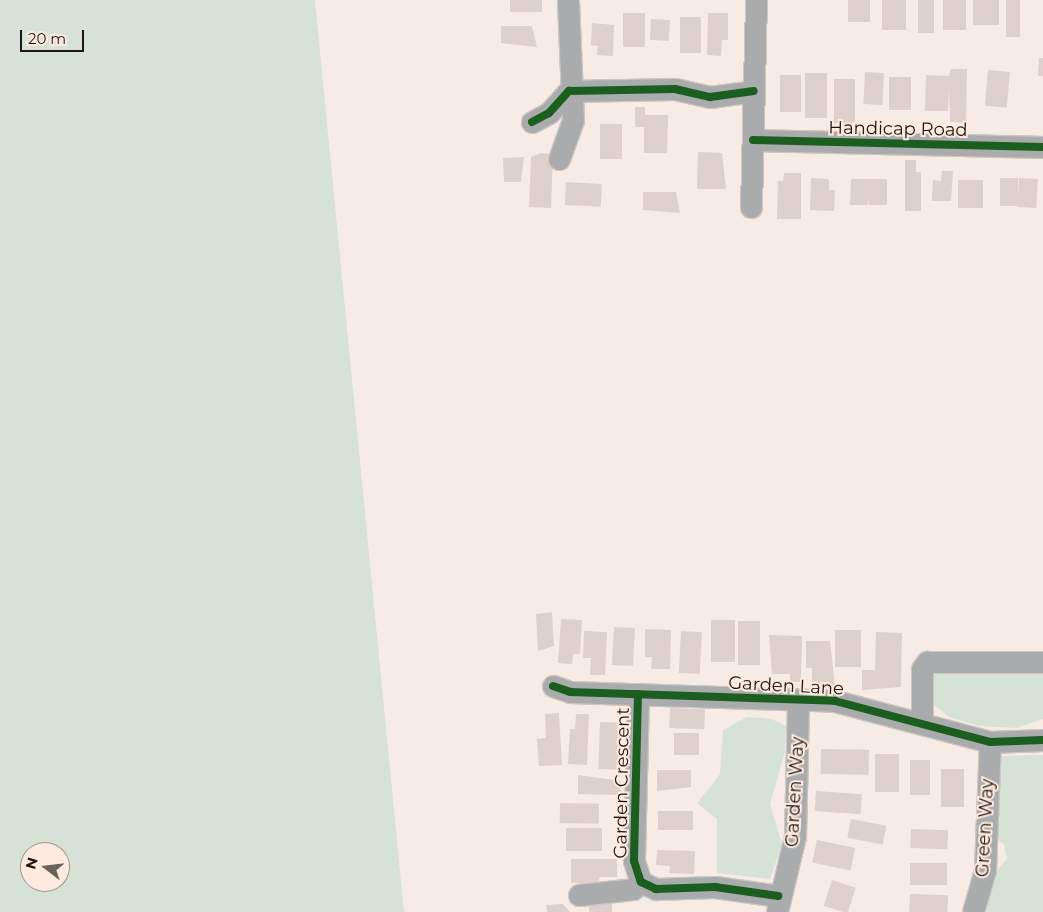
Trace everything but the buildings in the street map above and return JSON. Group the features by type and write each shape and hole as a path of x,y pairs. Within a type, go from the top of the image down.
{"street":[{"path":"559,159 573,120 569,91 568,0"},
{"path":"751,207 756,0"},
{"path":"532,122 549,113 569,91 676,89 710,97 754,91"},
{"name":"Handicap Road","path":"753,140 1043,147"},
{"path":"922,722 922,669 927,662 1043,662"},
{"name":"Garden Lane","path":"553,686 570,692 836,701 922,722 990,742 1043,740"},
{"name":"Garden Crescent","path":"638,694 634,861 641,882"},
{"name":"Garden Way","path":"777,904 796,836 798,700"},
{"name":"Green Way","path":"973,912 985,870 990,742"},
{"name":"Garden Crescent","path":"579,895 633,889 641,882"},
{"name":"Garden Crescent","path":"641,882 672,891 715,887 777,904"}],"shaded area":[{"path":"0,0 315,0 404,912 0,912"},
{"path":"932,668 1043,670 1043,719 1016,728 980,726 949,717 929,701"},
{"path":"747,717 772,719 786,726 785,752 770,804 782,844 770,879 717,873 717,819 697,803 720,774 723,730"},
{"path":"1043,755 1043,912 987,912 992,876 1007,859 1004,844 994,837 997,756"}],"cycle path":[{"path":"532,122 549,113 569,91 675,89 710,97 754,91"},
{"path":"753,140 1043,147"},
{"path":"553,686 570,692 835,701 990,742 1043,740"},
{"path":"638,694 634,861 641,882 656,889 715,887 778,896"}]}
